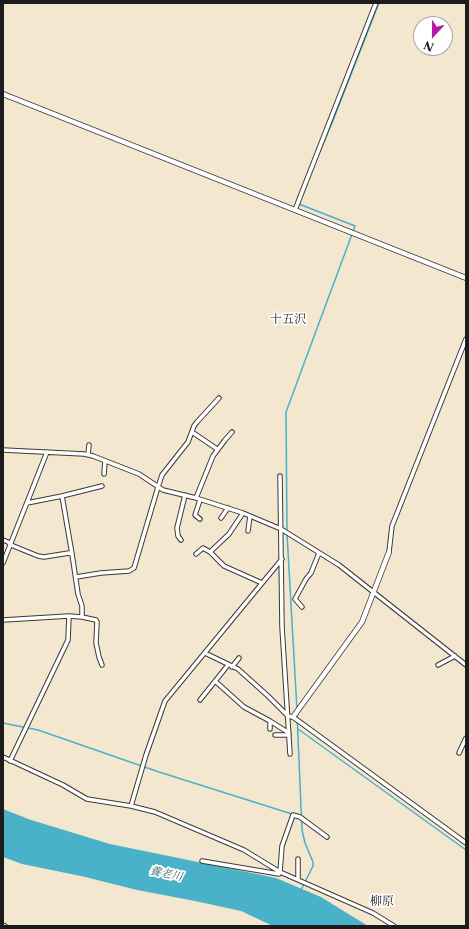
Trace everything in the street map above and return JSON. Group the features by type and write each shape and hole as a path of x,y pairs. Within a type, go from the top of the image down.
{"street":[{"path":"295,210 376,3"},
{"path":"3,94 466,278"},
{"path":"293,718 362,622 389,552 392,526 466,339"},
{"path":"76,577 129,571 134,568 162,475 188,442 197,422 219,398"},
{"path":"192,432 217,449"},
{"path":"196,498 207,468 217,449 232,432"},
{"path":"88,455 89,445"},
{"path":"3,450 88,455 139,474 163,490 228,508 281,529 339,565 466,665"},
{"path":"3,563 47,452"},
{"path":"104,474 105,461"},
{"path":"280,476 282,627 290,754"},
{"path":"27,503 102,486"},
{"path":"62,496 78,594 83,613 82,617"},
{"path":"181,540 178,536 177,528 185,496"},
{"path":"200,500 195,515 200,519"},
{"path":"221,518 228,508"},
{"path":"210,552 228,534 243,513"},
{"path":"248,530 250,516"},
{"path":"3,540 8,542 10,545 42,557 69,553 72,554"},
{"path":"196,554 203,548 210,552 224,566 262,583"},
{"path":"302,607 295,599 311,573 319,553"},
{"path":"131,806 146,755 165,701 282,559"},
{"path":"10,761 68,640 69,616"},
{"path":"3,620 69,616 96,620 96,643 102,665"},
{"path":"205,652 247,676 288,716 293,718 466,843"},
{"path":"438,665 455,656"},
{"path":"200,700 215,681 238,658"},
{"path":"215,681 244,707 270,721 289,734"},
{"path":"270,721 270,729"},
{"path":"275,734 289,734"},
{"path":"459,753 466,738"},
{"path":"3,757 63,785 88,799 131,806 155,812 244,850 280,872 373,913 394,926"},
{"path":"280,872 282,846 293,816 300,818 327,837"},
{"path":"298,859 298,879"},
{"path":"202,861 279,874 280,872"}],"water":[{"name":"養老川","path":"3,809 31,820 110,844 276,878 321,897 368,926 273,926 241,911 137,890 81,876 22,864 3,857"}],"waterway":[{"path":"316,161 379,3"},
{"path":"297,710 287,534 286,412 355,226 299,204"},
{"path":"297,714 302,830 305,843 313,862 313,866 301,890"},
{"path":"3,723 38,730 159,772 292,814"},
{"path":"298,729 466,850"}],"district":[{"name":"十五沢","path":"288,320"},
{"name":"柳原","path":"382,902"}]}
